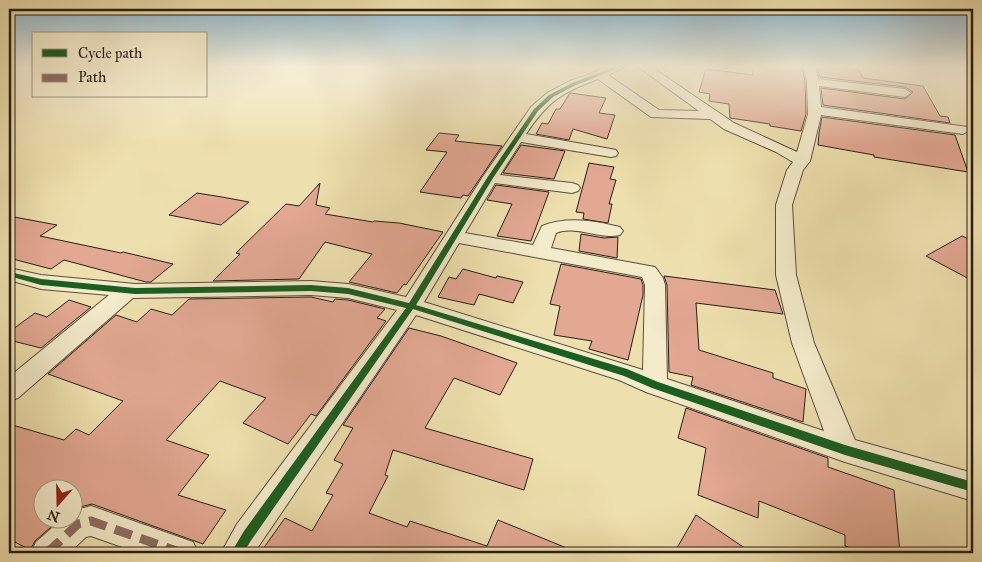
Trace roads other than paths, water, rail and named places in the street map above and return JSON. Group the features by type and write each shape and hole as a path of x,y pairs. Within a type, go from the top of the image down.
{"street":[{"path":"237,553 411,306 517,137 542,103 560,92"},
{"path":"625,92 656,114 712,115"},
{"path":"679,92 729,126 781,149 802,161"},
{"path":"813,92 815,110 802,161 795,170 784,206 786,275 802,343 845,450"},
{"path":"815,110 963,130"},
{"path":"517,137 611,153"},
{"path":"490,178 572,188"},
{"path":"540,253 548,230 553,228 566,226 614,231"},
{"path":"455,237 648,272 653,278 654,285 655,384"},
{"path":"9,274 41,282 129,290 311,288 348,291 411,306 627,372 655,384 845,450 973,487"},
{"path":"9,391 129,290"},
{"path":"47,553 78,524 91,521 182,553"}]}
